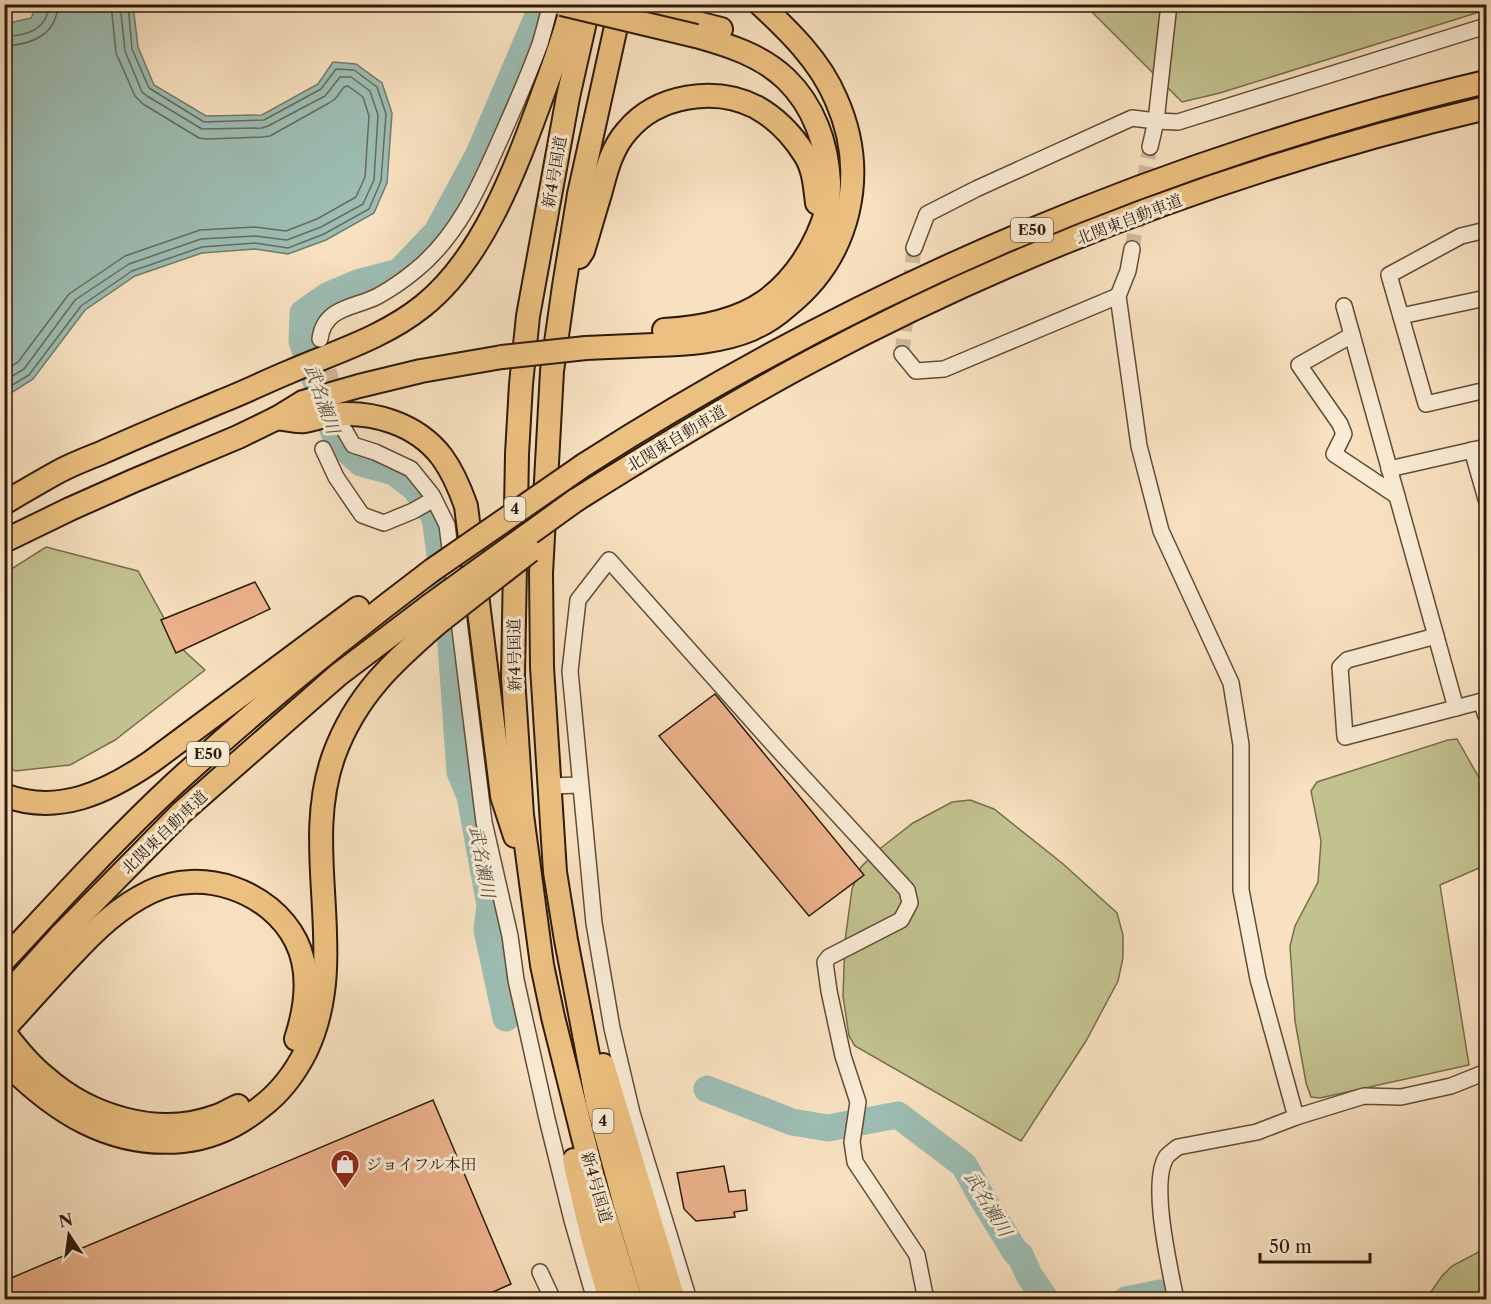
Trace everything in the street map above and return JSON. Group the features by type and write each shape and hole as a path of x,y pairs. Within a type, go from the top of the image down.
{"highway":[{"path":"562,4 699,30 733,32 753,40 786,60 815,91 826,112 835,133 852,193"},
{"path":"4,503 57,472 376,335 401,322 423,306 454,274 477,243 493,215 548,80 572,4"},
{"name":"新4号国道","path":"589,4 568,97 528,316 521,384 516,477 513,677 522,814 542,965 594,1177 631,1299"},
{"path":"254,388 290,392 348,374 465,348 503,349 702,326 746,313 782,288 807,256 827,208 828,167 825,149 810,111 786,79 769,65 699,30 622,4"},
{"name":"新4号国道","path":"622,4 579,194 552,371 541,573 542,667 555,872 566,940 597,1102 654,1299"},
{"path":"587,341 703,342 730,337 750,330 799,297 824,267 834,250 843,231 852,193 851,150 847,130 836,99 816,64 804,48 760,4"},
{"name":"北関東自動車道","path":"4,960 102,855 171,788 240,726 431,563 581,460 608,450 725,380 876,299 1019,235 1123,192 1212,161 1315,128 1486,82"},
{"path":"564,286 583,250 608,164 618,142 628,129 644,116 660,106 679,100 699,96 720,96 738,100 771,116 785,129 806,156 813,174 818,208 818,231"},
{"name":"北関東自動車道","path":"11,1001 60,936 182,812 338,675 434,614 577,507 681,446 741,399 885,323 1126,218 1319,152 1486,108"},
{"path":"4,541 70,509 238,437 303,402 503,349"},
{"path":"277,418 302,421 330,415 356,414 398,423 431,445 452,472 466,506 502,796 531,886"},
{"path":"4,795 36,803 56,803 80,798 125,780 431,563"},
{"path":"4,1060 40,1094 69,1114 118,1136 141,1141 165,1142 211,1135 250,1116 271,1099 288,1081 301,1062 318,1019 324,989 326,960 322,809 333,757 362,700 434,614"},
{"path":"191,881 214,882 239,890 264,903 285,923 297,942 306,991 303,1016 296,1038 283,1061 264,1086 243,1103 218,1116 193,1123 165,1125 133,1122 101,1112 71,1096 44,1077 4,1031 11,1001 60,967 96,929 124,906 151,891 169,885 191,881"},
{"path":"566,940 674,1299"},
{"path":"553,1017 558,1087 591,1233 610,1299"}],"street":[{"path":"320,339 321,331 328,319 345,307 377,297 416,270 445,242 466,211 492,158 524,85 540,43 551,4"},
{"path":"1150,147 1169,4"},
{"path":"914,248 927,214 976,189 1132,118 1178,122 1486,26"},
{"path":"1486,230 1461,236 1389,275 1426,404 1486,390"},
{"path":"1132,249 1128,271 1118,296 1139,446 1161,531 1231,682 1241,746 1241,890 1258,979 1296,1117"},
{"path":"902,354 916,371 944,369 1118,296"},
{"path":"1401,316 1486,298"},
{"path":"1344,306 1456,708"},
{"path":"1352,335 1299,365 1340,424 1344,434 1334,454 1397,496"},
{"path":"345,431 353,444 411,469 434,499 447,525 484,822 547,1119 572,1221 595,1299"},
{"path":"323,449 336,477 362,515 384,523 434,499"},
{"path":"1389,469 1480,449 1486,499"},
{"path":"689,1299 632,1113 612,1028 594,923 570,671 578,600 609,560 907,890 910,903 901,920 829,957 825,962 843,1056 858,1102 852,1142 855,1162 917,1255 926,1299"},
{"path":"1436,636 1347,660 1340,667 1345,737 1484,701 1486,716"},
{"path":"549,786 580,785"},
{"path":"1176,1299 1160,1211 1161,1174 1166,1157 1178,1147 1257,1132 1364,1096 1401,1097 1451,1086 1486,1072"},
{"path":"540,1272 553,1299"}],"green space":[{"path":"1486,4 1486,10 1220,93 1182,102 1085,5"},
{"path":"46,547 138,571 180,647 205,670 115,740 70,765 15,771 5,764 5,573"},
{"path":"1457,739 1486,790 1486,865 1440,885 1469,1065 1320,1098 1311,1097 1306,1083 1295,1021 1290,946 1295,926 1318,882 1321,841 1311,791 1317,782"},
{"path":"970,800 994,809 1062,863 1117,913 1123,935 1123,958 1118,981 1086,1041 1021,1141 855,1046 849,1036 843,996 845,941 852,889 861,867 877,851 913,823 952,802"},
{"path":"1486,1248 1486,1299 1426,1299 1452,1266"}],"water":[{"path":"37,5 133,5 138,47 154,85 206,116 262,115 318,84 333,62 356,64 382,83 392,113 387,183 374,213 326,240 288,254 255,249 202,253 135,276 85,310 33,379 5,397 5,24 31,18"}],"building":[{"path":"255,582 270,609 176,653 161,620"},
{"path":"715,694 864,875 809,916 659,736"},
{"name":"ジョイフル本田","path":"433,1100 511,1284 475,1300 4,1300 4,1281"},
{"path":"724,1166 729,1192 745,1190 747,1210 734,1212 735,1217 696,1221 684,1209 677,1173"}],"waterway":[{"name":"武名瀬川","path":"506,1018 487,930 490,905 470,796 460,772 450,630 435,517 415,488 394,472 361,463 337,441 302,341 303,313 327,296 360,282 399,272 437,232 478,156 543,4"},
{"name":"武名瀬川","path":"707,1089 792,1122 828,1128 898,1115 964,1165 1046,1300"},
{"name":"武名瀬川","path":"1126,1300 1160,1293 1168,1300"}],"tunnel":[{"path":"1132,249 1150,147"},
{"path":"902,354 914,248"},
{"path":"323,348 337,400"}],"place":[{"name":"ジョイフル本田","path":"345,1190"}]}
